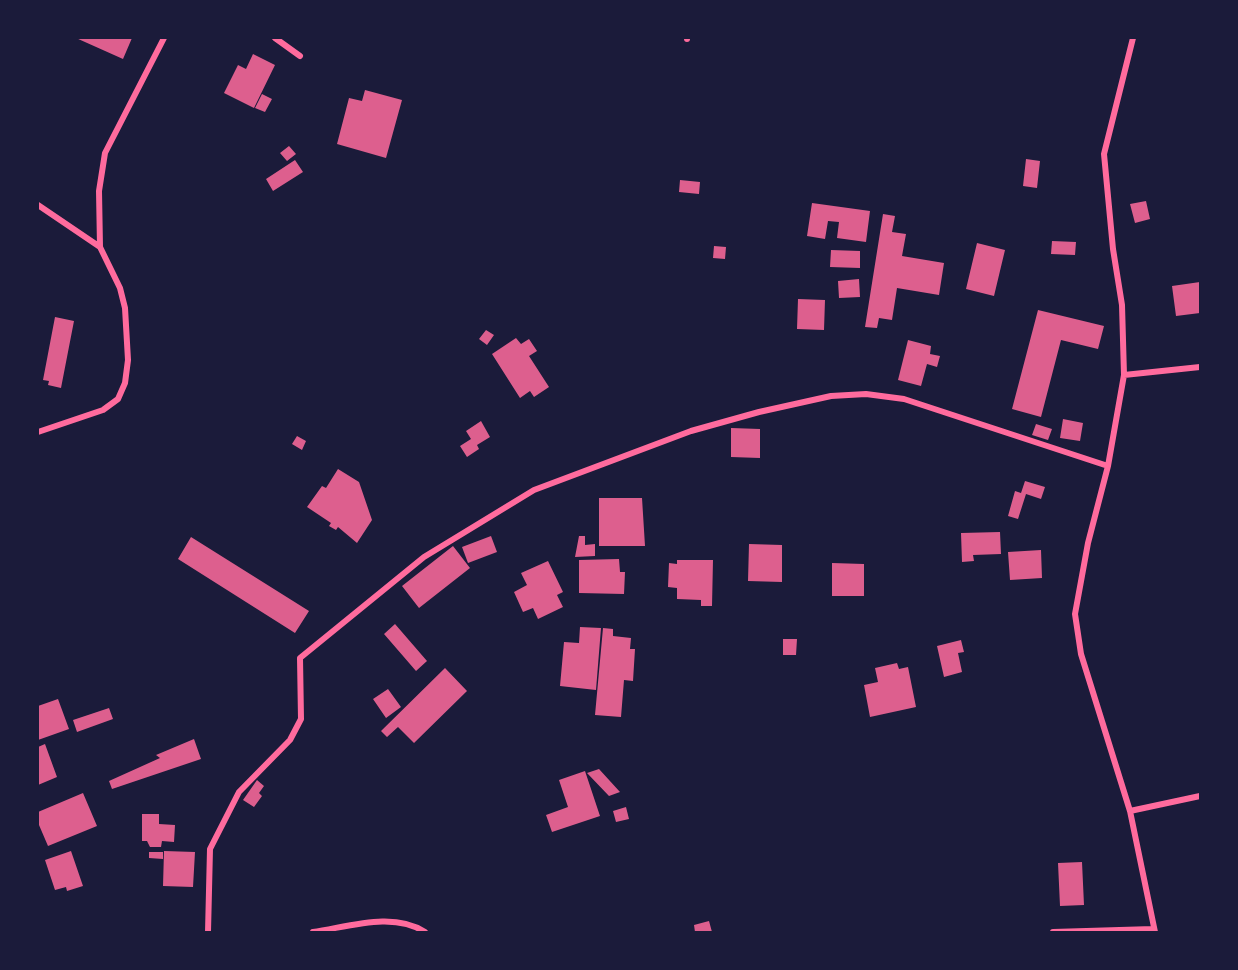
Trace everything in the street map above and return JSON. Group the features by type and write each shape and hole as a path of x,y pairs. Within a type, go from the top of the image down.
{"street":[{"path":"38,432 103,410 118,399 125,383 128,360 125,308 120,288 100,247 99,191 105,153 164,38"},
{"path":"276,38 300,56"},
{"path":"1053,933 1154,931 1130,811 1081,654 1075,614 1088,543 1108,466 1124,375 1122,305 1113,249 1104,154 1133,38"},
{"path":"38,205 100,247"},
{"path":"1124,375 1200,367"},
{"path":"208,933 210,849 239,792 290,740 301,718 300,658 424,557 534,490 691,431 831,396 866,394 904,399 1108,466"},
{"path":"1130,811 1200,796"},
{"path":"313,933 390,921 415,926 425,933"}],"building":[{"path":"76,38 132,38 123,59"},
{"path":"253,54 275,65 254,108 224,93 238,65 246,69"},
{"path":"365,90 402,100 386,158 337,144 349,98 362,101"},
{"path":"262,94 272,99 265,112 255,108"},
{"path":"289,146 296,154 287,161 280,153"},
{"path":"1026,159 1040,161 1037,188 1023,186"},
{"path":"295,160 303,172 273,191 266,179"},
{"path":"680,180 700,182 699,194 679,192"},
{"path":"1146,201 1150,219 1135,223 1130,204"},
{"path":"812,203 870,211 866,242 837,238 839,222 828,221 825,239 807,236"},
{"path":"883,214 895,216 892,232 906,234 902,256 944,263 939,295 897,288 892,320 879,318 877,328 865,327"},
{"path":"1052,241 1076,242 1075,255 1051,254"},
{"path":"977,243 1005,250 994,296 966,289"},
{"path":"714,246 726,247 725,259 713,258"},
{"path":"831,250 860,251 860,268 830,267"},
{"path":"859,279 860,297 839,298 838,281"},
{"path":"1200,282 1200,313 1176,316 1172,286"},
{"path":"798,299 825,300 824,330 797,329"},
{"path":"1038,310 1104,326 1098,349 1061,340 1041,417 1012,409"},
{"path":"55,317 74,321 61,388 48,385 49,381 43,380"},
{"path":"486,330 494,335 487,345 479,339"},
{"path":"516,338 521,344 529,339 537,351 529,356 549,387 534,397 530,391 520,398 492,354"},
{"path":"908,340 931,346 930,354 940,356 937,367 927,364 921,386 898,380"},
{"path":"1063,419 1083,423 1080,441 1060,438"},
{"path":"481,421 490,437 477,445 479,449 467,457 460,446 471,439 466,431"},
{"path":"1036,424 1052,429 1048,440 1032,435"},
{"path":"731,428 760,429 760,458 731,457"},
{"path":"297,436 306,441 302,450 292,444"},
{"path":"338,469 359,482 372,520 357,543 338,527 336,530 329,526 331,523 307,507 322,486 326,488"},
{"path":"1025,481 1045,487 1041,499 1026,494 1018,519 1008,516 1015,491 1021,493"},
{"path":"599,498 642,498 645,546 599,546"},
{"path":"1000,532 1001,554 973,555 974,561 962,562 961,533"},
{"path":"491,536 497,552 468,563 462,547"},
{"path":"579,536 585,536 585,545 595,544 595,556 575,557"},
{"path":"191,537 309,611 295,633 178,559"},
{"path":"749,544 782,545 782,582 748,581"},
{"path":"453,546 470,568 419,608 402,586"},
{"path":"1041,550 1042,578 1010,580 1008,552"},
{"path":"619,559 620,572 625,572 624,594 579,593 579,560"},
{"path":"677,560 713,560 712,606 701,606 701,600 677,599 677,588 668,587 669,563 677,564"},
{"path":"548,561 563,592 557,595 563,607 538,619 533,608 523,612 514,592 527,585 521,573"},
{"path":"832,563 864,564 864,596 832,596"},
{"path":"395,624 427,661 416,671 384,634"},
{"path":"580,627 601,628 596,690 560,686 564,642 579,643"},
{"path":"603,628 613,629 613,636 631,638 630,649 635,649 633,681 624,680 621,717 595,715"},
{"path":"783,639 797,639 796,655 783,655"},
{"path":"961,640 964,652 958,653 962,672 944,677 937,646"},
{"path":"897,663 899,669 908,667 916,707 870,717 864,685 878,682 875,668"},
{"path":"445,668 467,691 414,743 398,727 387,737 381,731"},
{"path":"388,689 401,707 386,718 373,699"},
{"path":"58,699 69,729 38,740 38,706"},
{"path":"109,708 113,719 77,732 73,720"},
{"path":"194,739 201,759 112,789 109,781 160,758 156,755"},
{"path":"45,744 57,777 38,785 38,747"},
{"path":"599,769 620,792 609,796 587,773"},
{"path":"585,771 600,816 552,832 546,815 568,807 559,780"},
{"path":"257,780 264,786 259,793 262,796 254,807 243,800"},
{"path":"83,793 97,826 48,846 39,825 38,812"},
{"path":"626,807 629,819 616,822 613,811"},
{"path":"142,814 159,814 159,824 175,825 174,842 162,841 161,847 150,847 147,841 142,841"},
{"path":"71,851 83,886 67,891 66,887 55,890 45,860"},
{"path":"164,851 195,852 193,887 163,886"},
{"path":"149,852 163,852 163,859 149,858"},
{"path":"1082,862 1084,905 1060,906 1058,863"},
{"path":"709,921 712,932 695,932 694,925"}]}
